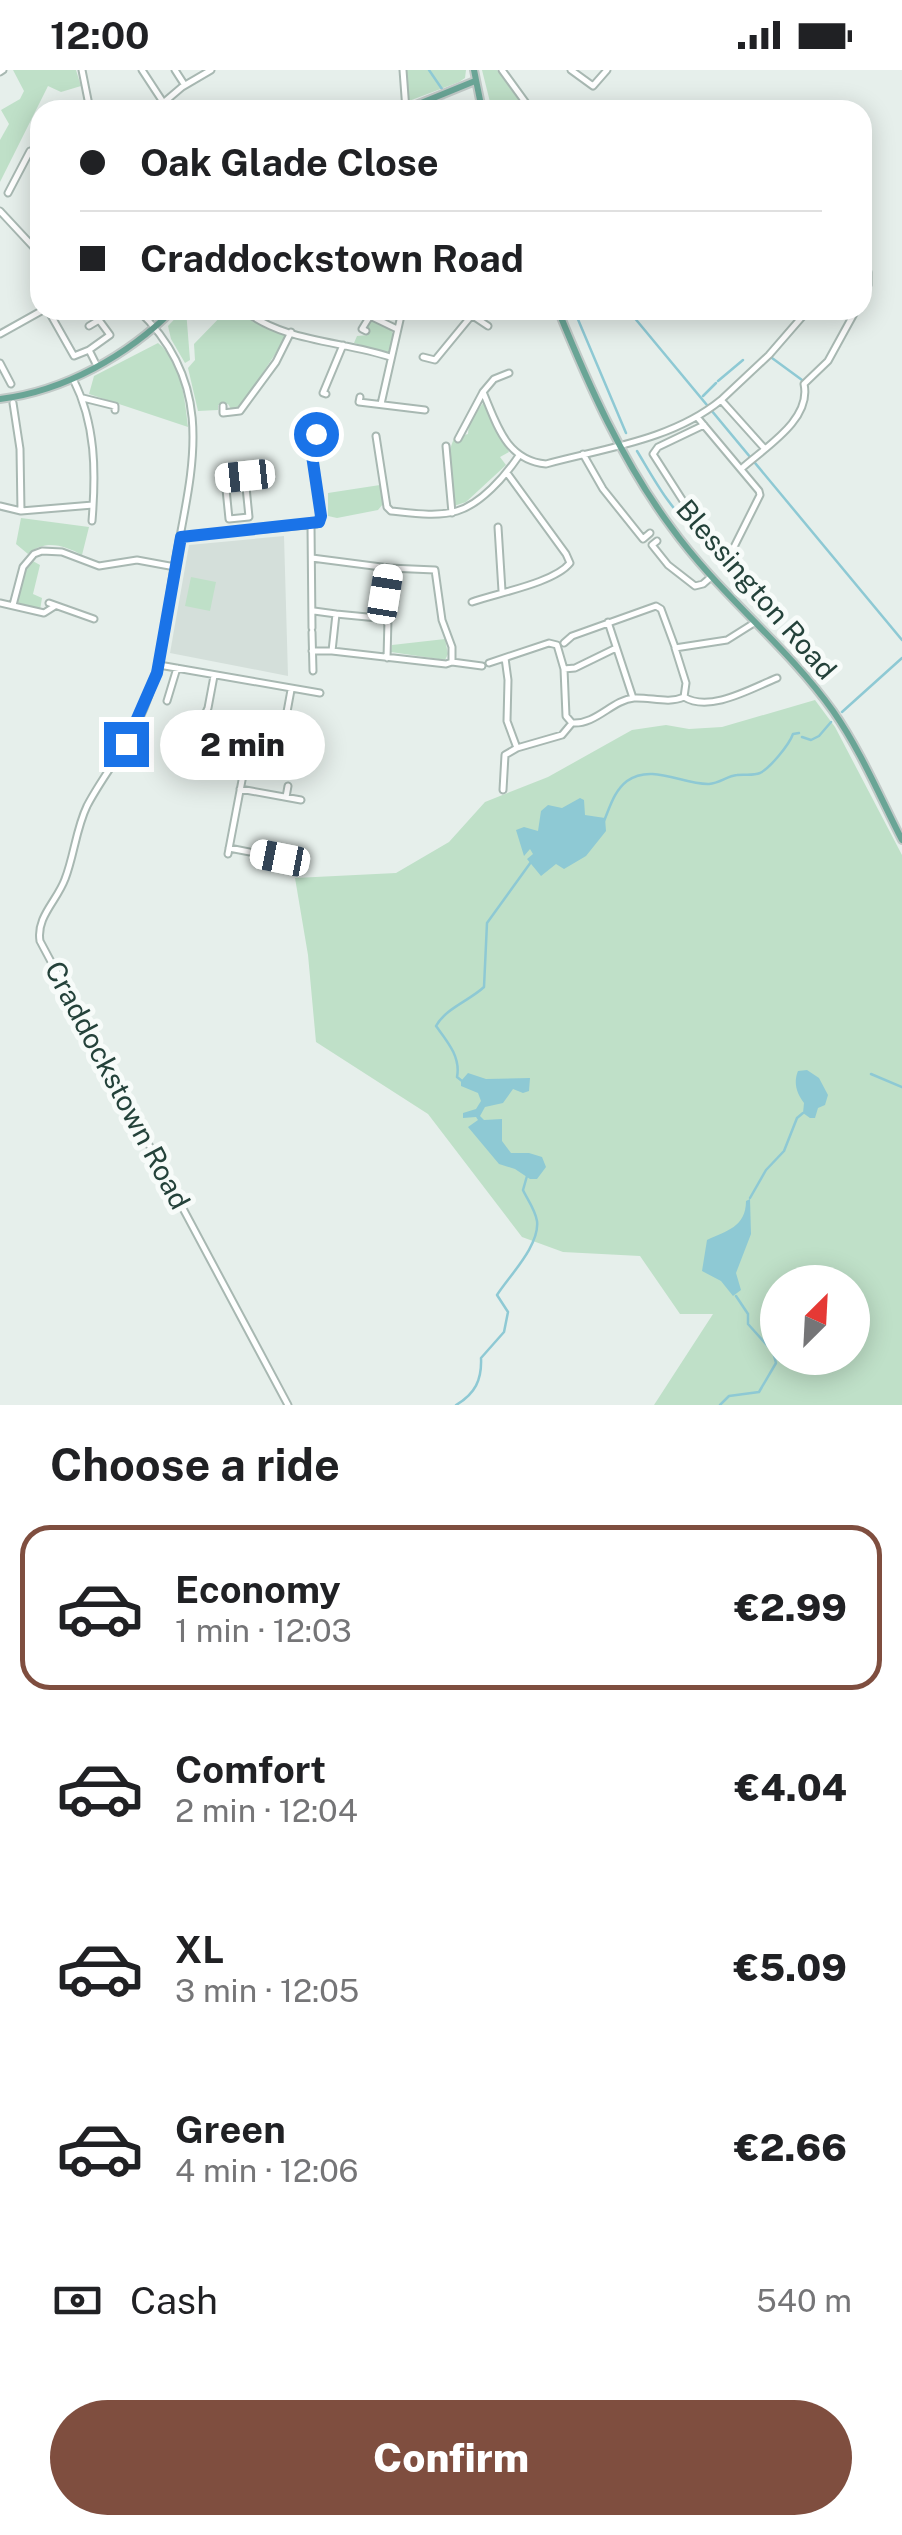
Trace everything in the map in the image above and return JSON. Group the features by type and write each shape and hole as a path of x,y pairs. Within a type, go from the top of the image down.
{"main road":[{"path":"474,70 480,100"},
{"path":"429,100 475,81"},
{"path":"0,399 73,379 163,320"},
{"name":"Blessington Road","path":"562,320 618,445 672,529 832,708 902,840"}],"street":[{"path":"82,70 88,100"},
{"path":"142,70 162,100"},
{"path":"175,70 184,85"},
{"path":"165,100 211,70"},
{"path":"403,70 404,100"},
{"path":"502,70 524,100"},
{"path":"571,70 593,86 607,70"},
{"path":"8,192 30,152"},
{"path":"0,211 30,243"},
{"path":"0,334 30,318"},
{"path":"52,320 74,356 110,335 98,320 89,326"},
{"name":"Craddockstown Road","path":"147,320 182,366 191,403 194,450 181,537 158,665 137,724 86,808 66,878 39,926 40,941 288,1405"},
{"path":"255,320 390,357"},
{"path":"366,331 362,329 368,320"},
{"path":"378,320 397,329"},
{"path":"381,404 400,320"},
{"path":"423,357 434,360 468,320"},
{"path":"479,320 488,326"},
{"path":"483,392 506,444 518,456 546,464 650,437 697,417 769,355 799,320"},
{"path":"741,469 796,416 806,398 804,384 828,360 850,320"},
{"path":"223,406 223,413 240,411 276,362 290,332"},
{"path":"326,394 323,393 343,345"},
{"path":"89,350 97,366"},
{"path":"0,363 3,376 11,384"},
{"path":"458,439 483,392 494,379 509,372"},
{"path":"73,379 92,431 92,522"},
{"path":"360,396 359,402 425,410"},
{"path":"82,398 115,408"},
{"path":"721,400 764,449"},
{"path":"13,404 20,449 21,510"},
{"path":"697,417 760,495 728,552 702,528 654,454 658,447 704,426"},
{"path":"376,436 389,510 452,513 470,504 507,473 518,456"},
{"path":"181,537 311,525 320,520 310,442"},
{"path":"446,446 452,513"},
{"path":"583,454 603,489 643,539 650,533"},
{"path":"472,602 546,578 570,564 507,473"},
{"path":"245,476 249,516 238,518 229,518 224,479 245,476"},
{"path":"0,514 1,506 21,510 93,505"},
{"path":"238,518 240,532"},
{"path":"311,525 312,671"},
{"path":"498,527 502,590"},
{"path":"498,539 507,539"},
{"path":"657,541 652,545 684,579 695,586 711,576"},
{"path":"13,606 24,567 34,554 42,551 62,552 99,566 137,560 174,567"},
{"path":"312,558 436,572 452,662"},
{"path":"387,658 385,594 389,568"},
{"path":"0,603 44,613 52,604 94,620"},
{"path":"564,644 572,636 659,607 686,683 684,697"},
{"path":"314,611 388,619"},
{"path":"332,651 336,614"},
{"path":"608,622 633,698"},
{"path":"675,648 727,640 754,623"},
{"path":"312,650 486,665 550,642 560,648 566,716 572,723 582,724 633,698 684,697"},
{"path":"564,669 575,668 617,648"},
{"path":"505,658 507,721 517,748"},
{"path":"158,665 320,693"},
{"path":"167,702 177,668"},
{"path":"214,676 208,708 191,748 242,772 229,851 280,862 292,860"},
{"path":"684,697 691,701 716,700 777,678"},
{"path":"280,750 291,690"},
{"path":"502,790 506,754 562,735 572,723"},
{"path":"196,733 266,746"},
{"path":"238,749 240,741"},
{"path":"286,797 288,786"},
{"path":"240,789 302,800"}],"shaded area":[{"path":"284,536 288,676 170,653 189,545"}],"green space":[{"path":"13,70 76,70 81,86 61,92 48,86 41,100 30,100 30,122 0,182 0,140 9,124 1,110 20,99 24,91"},
{"path":"404,70 466,70 465,78 459,82 412,100 403,94"},
{"path":"482,70 497,70 519,100 490,100"},
{"path":"174,320 187,320 190,360 185,363 171,339 168,326"},
{"path":"217,320 251,320 283,333 285,339 239,409 231,409 228,404 218,405 218,410 198,411 188,368 195,360 194,344"},
{"path":"373,320 394,336 389,353 354,343 357,336 368,335 368,325"},
{"path":"158,343 177,370 188,427 89,394 94,376"},
{"path":"483,403 509,452 500,457 506,465 466,502 454,506 449,452 454,438 468,434 469,423"},
{"path":"380,485 383,504 378,510 337,518 328,516 328,493"},
{"path":"21,518 89,527 82,555 55,545 41,546 28,554 16,544"},
{"path":"31,560 40,565 33,594 42,598 40,610 20,605 17,600"},
{"path":"191,577 216,582 210,611 185,606"},
{"path":"445,639 445,660 391,652 392,645"},
{"path":"815,700 835,727 902,855 902,1405 654,1405 713,1314 680,1314 640,1256 563,1252 522,1237 428,1114 316,1042 308,955 295,878 396,873 449,842 485,802 548,777 632,730 666,725 689,729 722,727"}],"water":[{"path":"580,798 584,800 585,815 605,818 606,831 586,856 564,869 556,864 541,876 527,859 533,854 530,849 524,856 516,830 524,827 538,831 541,811 548,805 562,808"},
{"path":"807,1070 819,1078 828,1095 815,1118 803,1113 804,1103 796,1088 798,1071"},
{"path":"468,1073 486,1079 530,1078 529,1091 513,1089 503,1103 485,1107 480,1116 484,1120 502,1119 502,1141 511,1153 542,1157 546,1167 537,1179 499,1164 468,1127 478,1120 463,1118 463,1113 476,1109 481,1101 478,1093 461,1086"},
{"path":"750,1199 751,1234 736,1273 741,1290 733,1296 721,1281 702,1271 707,1240 739,1222"}],"waterway":[{"path":"429,70 442,89"},
{"path":"578,320 626,433"},
{"path":"636,320 902,640"},
{"path":"772,358 802,380"},
{"path":"718,381 743,360"},
{"path":"703,396 716,383"},
{"path":"637,451 669,502 694,529"},
{"path":"842,712 902,658"},
{"path":"802,737 811,740 819,736 831,722"},
{"path":"604,821 619,789 637,776 657,774 709,784 757,774 774,761 793,734 799,733"},
{"path":"462,1081 457,1077 452,1050 436,1026 446,1014 484,987 487,923 531,862"},
{"path":"871,1074 902,1087"},
{"path":"750,1198 766,1170 784,1151 797,1118 803,1113"},
{"path":"456,1405 473,1391 479,1380 481,1358 504,1332 508,1312 497,1295 534,1240 537,1221 523,1190 527,1176"},
{"path":"720,1405 729,1396 759,1392 776,1363 773,1352 748,1324 748,1314 736,1296"}],"route":[{"path":"126,744 157,673 181,537 319,522 310,442 316,434"}]}
